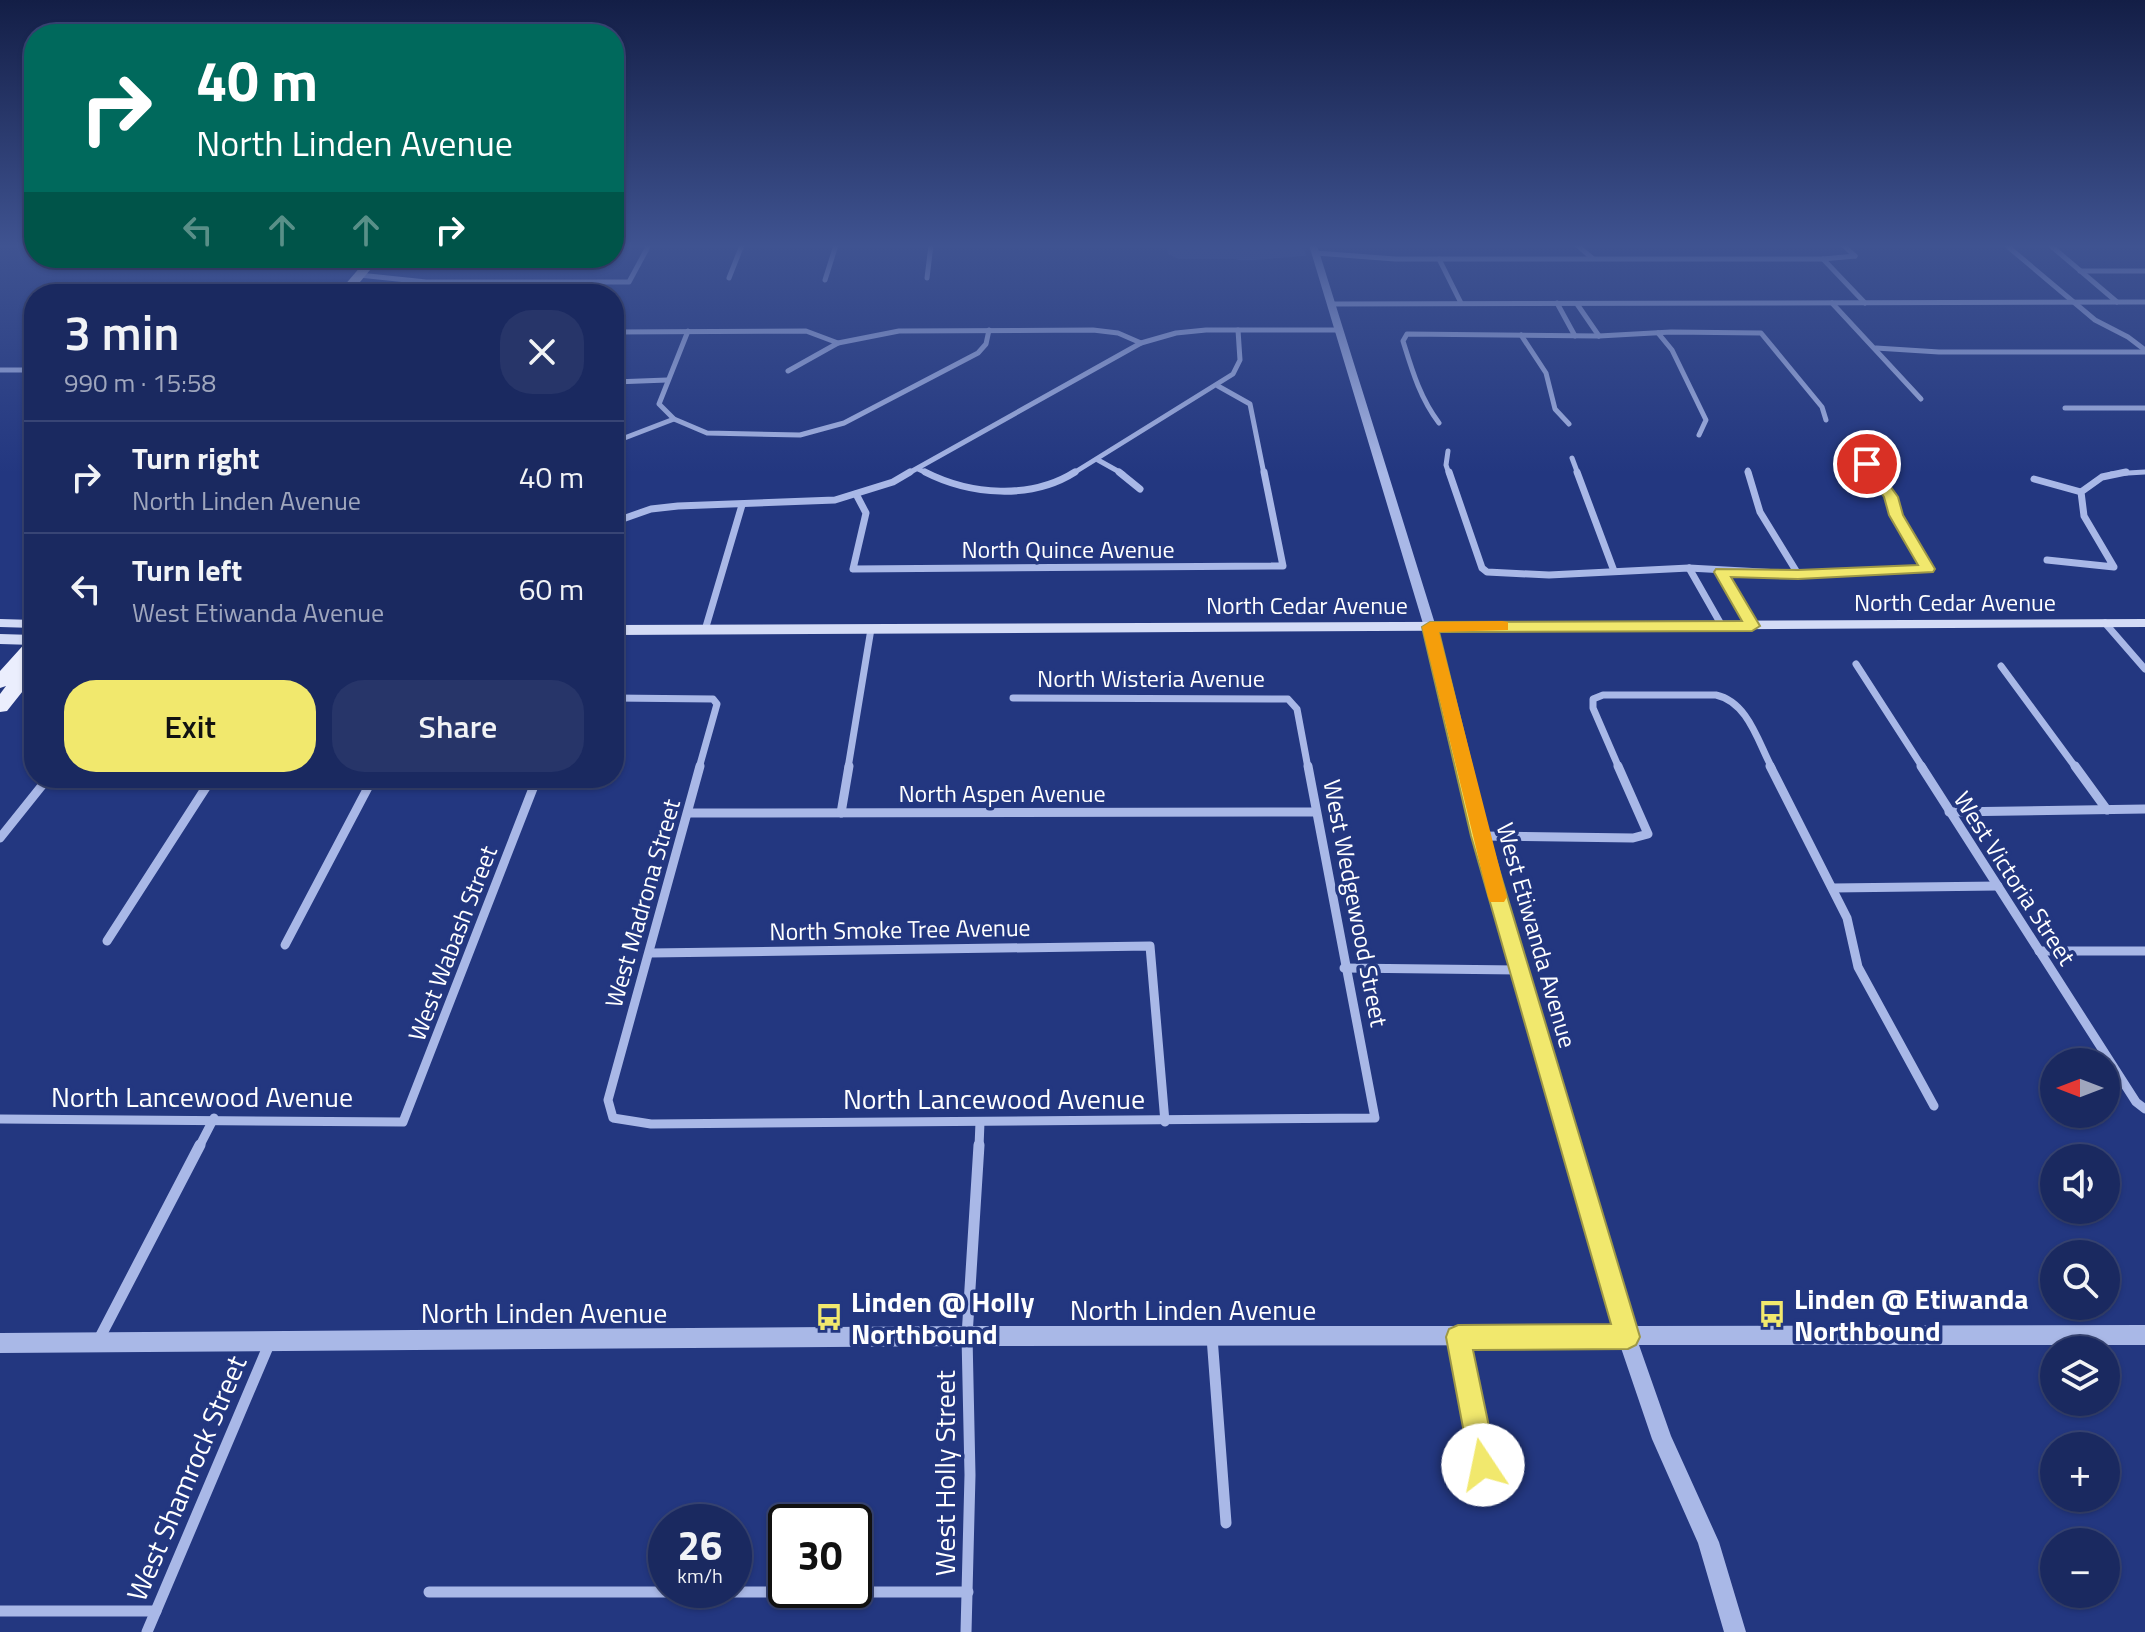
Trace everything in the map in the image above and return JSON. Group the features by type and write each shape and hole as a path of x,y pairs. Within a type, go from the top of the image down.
{"main road":[{"path":"0,623 24,624"},
{"name":"North Cedar Avenue","path":"624,630 2145,623"},
{"path":"0,639 24,641"},
{"path":"0,682 24,654"},
{"path":"0,706 24,677"}],"street":[{"name":"West Etiwanda Avenue","path":"1337,321 1430,627 1480,836 1628,1337 1662,1439 1708,1542 1735,1632"},
{"path":"1567,321 1575,336"},
{"path":"1589,321 1599,336"},
{"path":"1850,321 1921,399"},
{"path":"2100,321 2145,351"},
{"path":"688,331 659,404 674,419 707,433 800,435 844,423 978,353 986,344 989,330"},
{"path":"788,371 838,343 899,331 1093,330 1118,333 1141,343"},
{"path":"918,469 953,487 1010,492 1040,488 1063,480 1233,374 1240,360 1238,330"},
{"path":"624,518 651,509 813,502 856,494 893,482 1141,343 1176,333 1340,330"},
{"path":"624,332 806,331 838,343"},
{"path":"1658,333 1672,350 1706,420 1699,435"},
{"path":"1439,423 1425,407 1404,337 1413,334 1599,336 1761,333 1822,407 1826,420"},
{"path":"1521,335 1527,351 1546,373 1552,408 1569,424"},
{"path":"1876,348 1939,352 2145,351"},
{"path":"0,370 24,370"},
{"path":"624,382 667,380"},
{"name":"North Quince Avenue","path":"856,494 866,513 853,569 1283,566 1250,404 1218,386"},
{"path":"2065,408 2145,408"},
{"path":"624,438 674,419"},
{"path":"1448,451 1446,465 1482,568 1487,572 1549,575 1689,568 1798,574 1928,569 1896,515 1891,497 1867,464 1848,446"},
{"path":"1572,458 1614,571"},
{"path":"1098,460 1124,475 1140,489"},
{"path":"1748,470 1749,485 1765,523 1798,574"},
{"path":"2047,560 2114,567 2084,516 2081,492 2093,479 2118,472 2145,472"},
{"path":"2034,479 2081,492"},
{"path":"705,630 742,505"},
{"path":"1689,568 1722,626"},
{"path":"1721,572 1752,626"},
{"path":"2105,623 2145,669"},
{"path":"841,813 871,629"},
{"name":"West Victoria Street","path":"1856,664 2136,1102 2145,1109"},
{"path":"2001,666 2107,810"},
{"path":"1480,836 1633,838 1648,834 1593,708 1593,699 1603,695 1716,695 1729,698 1740,707 1833,888 1847,918 1858,967 1934,1106"},
{"name":"West Madrona Street","path":"613,1118 608,1100 717,704 713,699 624,698"},
{"name":"North Wisteria Avenue","path":"1013,698 1288,699"},
{"name":"West Wedgewood Street","path":"1288,699 1297,709 1375,1118"},
{"path":"0,838 40,788"},
{"path":"107,941 206,788"},
{"path":"285,945 368,788"},
{"name":"West Wabash Street","path":"403,1122 533,788"},
{"path":"1949,812 2145,809"},
{"name":"North Aspen Avenue","path":"688,813 1316,812"},
{"path":"1833,888 1998,886"},
{"name":"North Smoke Tree Avenue","path":"650,953 1150,946 1165,1122"},
{"path":"2039,951 2145,951"},
{"path":"1344,968 1518,970"},
{"path":"97,1342 214,1118"},
{"name":"North Lancewood Avenue","path":"0,1119 214,1118 403,1122"},
{"name":"North Lancewood Avenue","path":"613,1118 651,1124 1375,1118"},
{"name":"West Holly Street","path":"966,1632 970,1475 967,1336 980,1122"},
{"name":"North Linden Avenue","path":"0,1343 967,1336 2145,1335"},
{"path":"1212,1336 1226,1523"},
{"path":"1458,1337 1489,1491"},
{"name":"West Shamrock Street","path":"147,1632 270,1342"},
{"path":"429,1592 968,1592"},
{"path":"0,1611 156,1611"}],"slow traffic":[{"path":"1497,897 1430,627 1502,626"}],"place":[{"name":"Linden @ Etiwanda Northbound","path":"1772,1314"},
{"name":"Linden @ Holly Northbound","path":"829,1317"}],"route":[{"path":"1483,1465 1458,1337 1628,1337 1480,836 1430,627 1752,626 1721,572 1798,574 1928,569 1896,515 1891,497 1867,464"}]}
